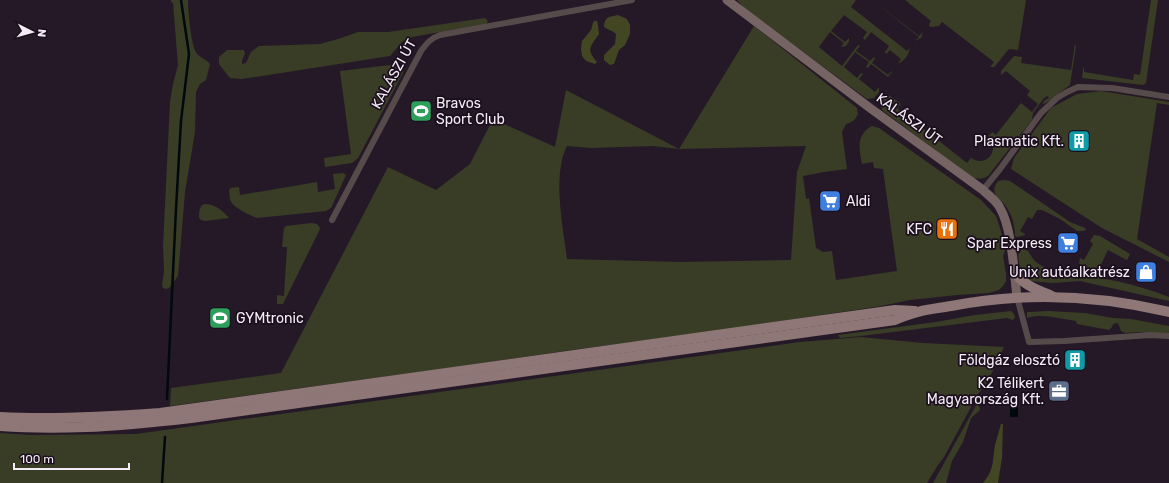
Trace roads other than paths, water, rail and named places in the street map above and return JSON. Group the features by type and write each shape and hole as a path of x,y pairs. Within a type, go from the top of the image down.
{"main road":[{"name":"KALÁSZI ÚT","path":"727,0 870,108 983,190 1000,206 1005,218 1009,235 1017,297"},
{"path":"1014,272 1023,282 1056,298"},
{"path":"0,426 24,428 87,427 191,418 895,320 919,312 1000,298 1089,299 1119,302 1169,312"},
{"path":"0,417 32,419 87,418 160,413 895,310 919,312"}],"street":[{"name":"KALÁSZI ÚT","path":"332,220 421,51 427,42 432,38 440,35 632,0"},
{"path":"983,190 1041,114 1057,98 1067,92 1078,87 1092,87 1112,88 1169,97"},
{"path":"1017,297 1028,342 1150,335 1169,336"}],"waterway":[{"path":"167,399 181,121 189,54 181,0"},
{"path":"162,483 165,437"}],"place":[{"name":"Bravos Sport Club","path":"421,111"},
{"name":"Plasmatic Kft.","path":"1079,141"},
{"name":"Aldi","path":"830,201"},
{"name":"KFC","path":"947,229"},
{"name":"Spar Express","path":"1068,243"},
{"name":"Unix autóalkatrész","path":"1146,272"},
{"name":"GYMtronic","path":"220,318"},
{"name":"Földgáz elosztó","path":"1075,360"},
{"name":"K2 Télikert Magyarország Kft.","path":"1059,391"}]}
